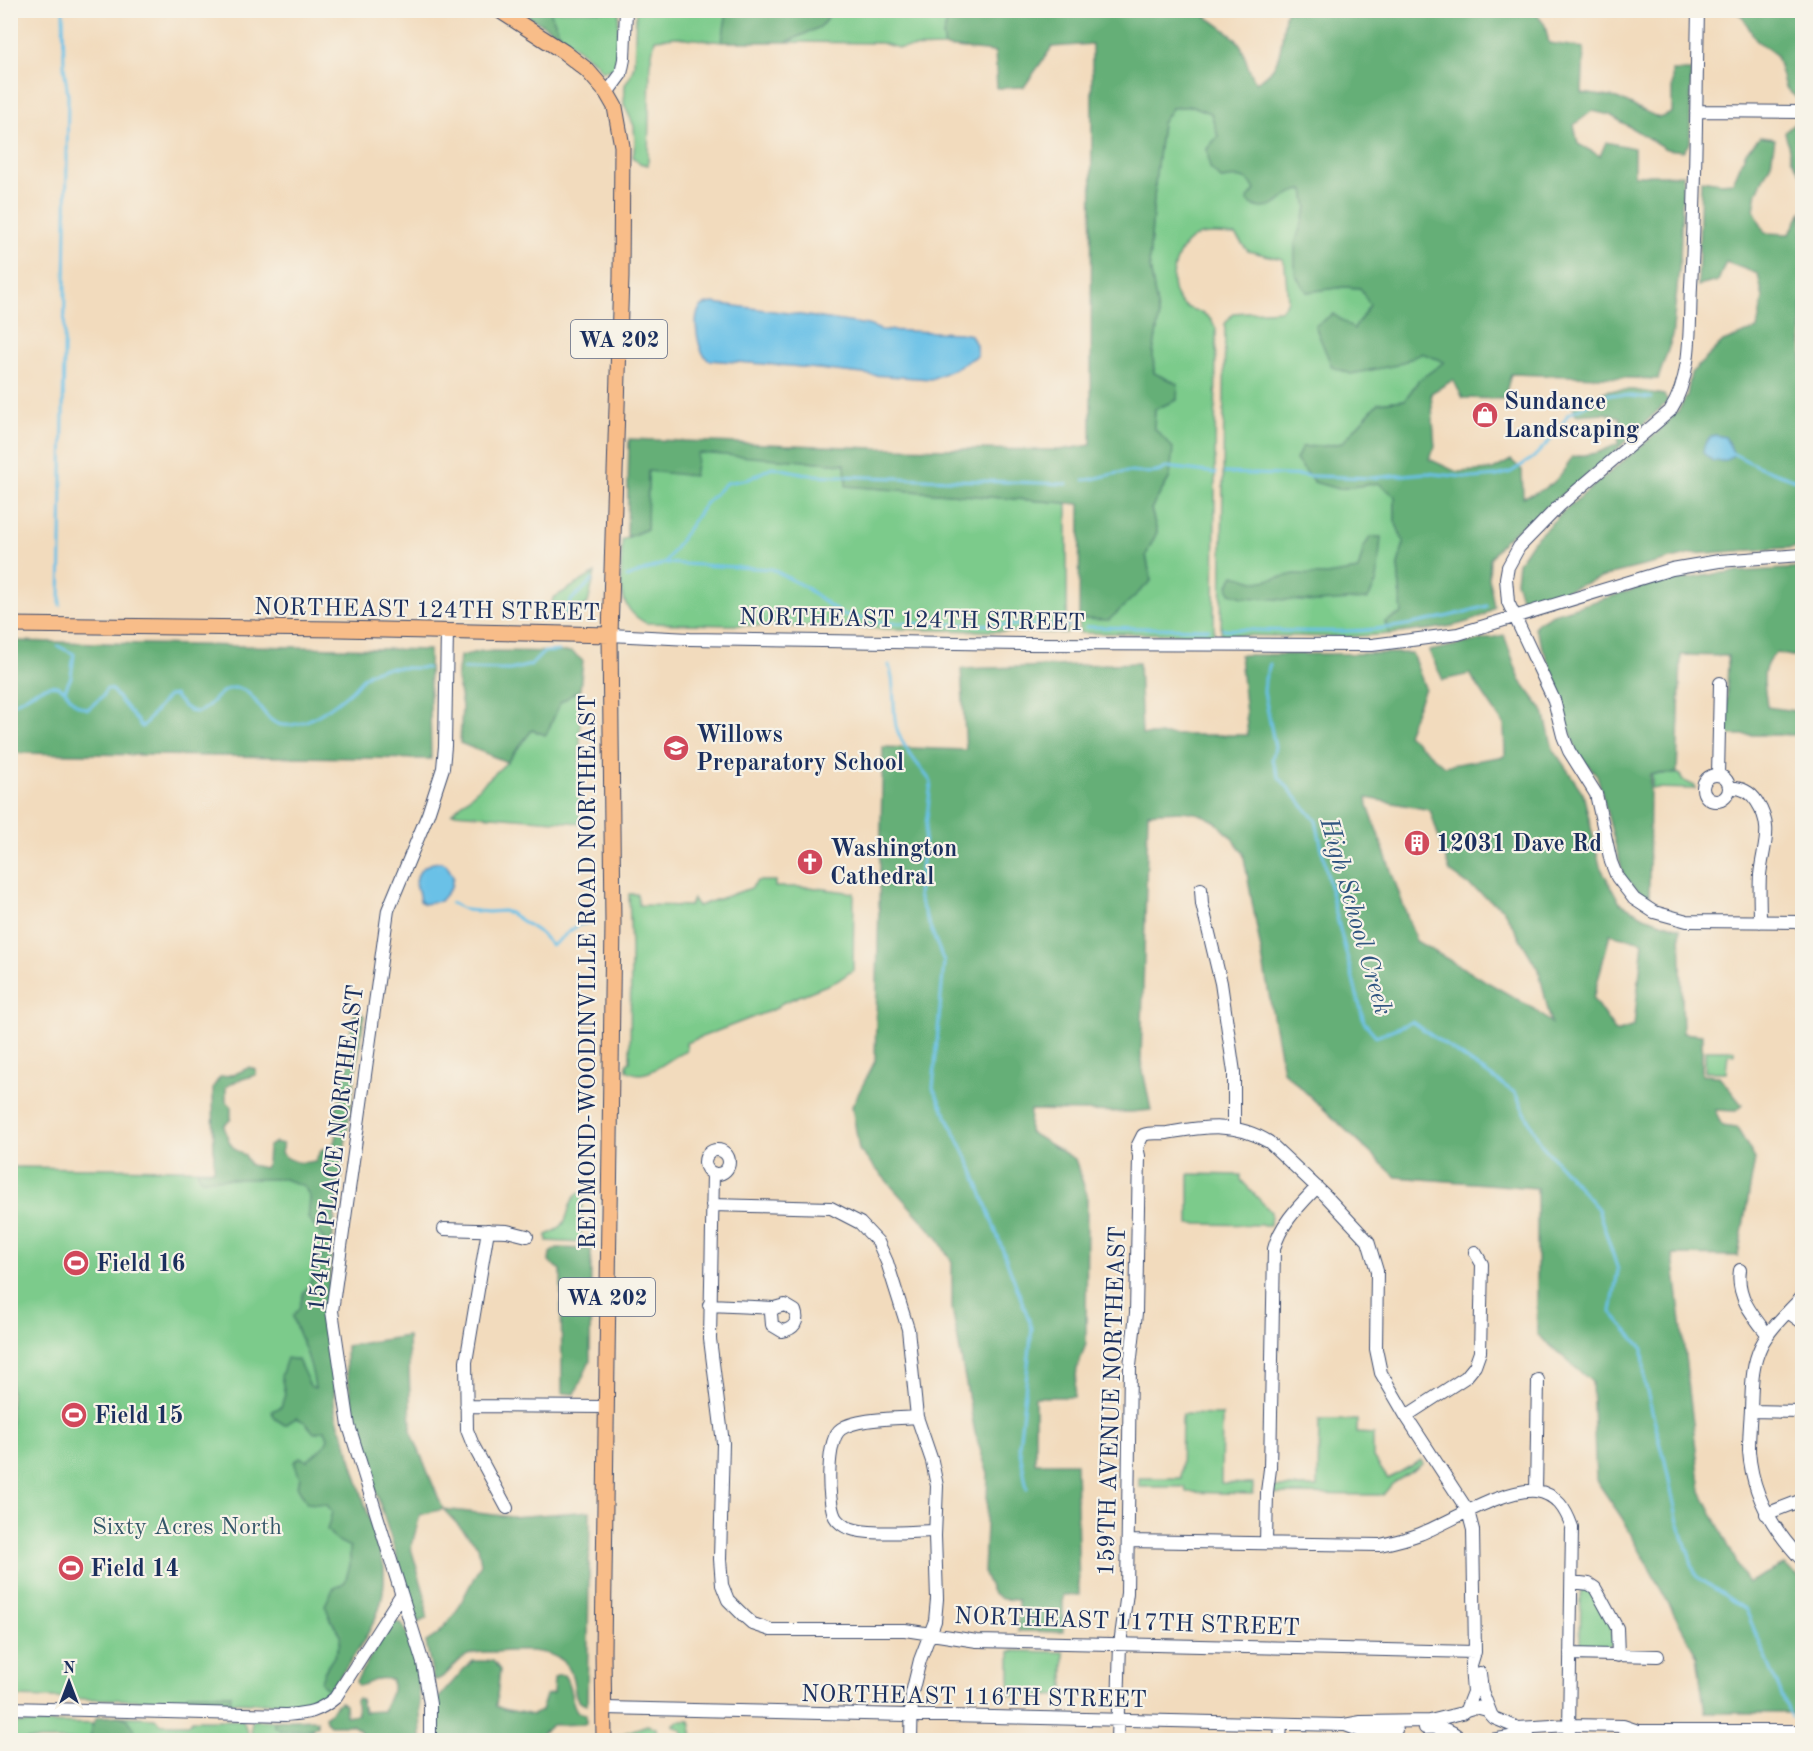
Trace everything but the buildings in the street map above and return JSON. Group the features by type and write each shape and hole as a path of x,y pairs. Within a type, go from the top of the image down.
{"main road":[{"name":"WA 202","path":"499,10 564,52 587,70 607,93 615,107 620,130 623,168 610,635"},
{"name":"NORTHEAST 124TH STREET","path":"10,625 610,635"},
{"name":"REDMOND-WOODINVILLE ROAD NORTHEAST","path":"604,1740 603,1651 613,923 610,635"}],"street":[{"path":"607,93 621,74 624,59 626,10"},
{"path":"1698,10 1693,254 1688,348 1680,396 1670,411 1559,506 1518,547 1508,567 1506,578 1508,602 1554,699 1569,751 1596,794 1611,862 1617,877 1634,899 1654,912 1687,921 1803,922"},
{"path":"1696,111 1803,112"},
{"name":"NORTHEAST 124TH STREET","path":"610,635 737,640 1345,646 1429,639 1458,634 1570,598 1672,569 1719,561 1803,555"},
{"name":"154TH PLACE NORTHEAST","path":"430,1740 427,1680 350,1426 332,1311 388,910 428,814 442,768 445,746 447,631"},
{"path":"1718,775 1720,683"},
{"path":"1718,775 1726,780 1729,788 1727,796 1720,801 1711,801 1705,795 1703,787 1707,779 1718,775"},
{"path":"1729,788 1745,790 1754,798 1767,824 1767,840 1760,877 1760,922"},
{"path":"1201,889 1202,904 1221,983 1234,1072 1234,1127 1269,1142 1317,1187 1368,1241 1377,1271 1376,1349 1381,1373 1468,1511 1473,1530 1475,1652 1472,1665 1473,1692 1456,1724 1460,1738"},
{"name":"159TH AVENUE NORTHEAST","path":"1117,1740 1120,1644 1127,1593 1130,1366 1136,1313 1139,1155 1137,1147 1143,1135 1205,1126 1234,1127"},
{"path":"713,1173 709,1305 774,1308"},
{"path":"1266,1543 1267,1492 1271,1458 1274,1249 1291,1215 1317,1187"},
{"path":"712,1205 831,1208 861,1223 878,1242 888,1262 908,1329 917,1418 932,1461 937,1485 935,1531 937,1599 931,1634 920,1660 912,1693 911,1740"},
{"path":"444,1228 507,1231 527,1236"},
{"path":"488,1230 466,1362 467,1430 507,1508"},
{"path":"1406,1416 1466,1377 1475,1366 1480,1352 1482,1264 1475,1252"},
{"path":"1740,1270 1738,1281 1741,1295 1768,1335"},
{"path":"1803,1297 1768,1335 1755,1362 1752,1376 1750,1466 1766,1514 1778,1533 1803,1560"},
{"name":"NORTHEAST 117TH STREET","path":"709,1305 712,1368 723,1443 720,1559 722,1585 728,1600 753,1624 771,1630 905,1630 977,1641 1475,1652"},
{"path":"1788,1312 1803,1322"},
{"path":"1536,1491 1538,1380"},
{"path":"466,1406 606,1407"},
{"path":"1751,1411 1803,1412"},
{"path":"917,1418 857,1423 838,1430 832,1442 830,1462 831,1503 835,1519 847,1528 863,1531 935,1531"},
{"path":"1128,1541 1380,1545 1420,1534 1468,1511 1523,1492 1536,1491 1558,1501 1567,1512 1572,1527 1569,1728"},
{"path":"1766,1514 1803,1500"},
{"path":"1572,1582 1589,1584 1595,1588 1617,1628 1618,1656"},
{"path":"10,1708 285,1714 308,1713 322,1709 335,1698 401,1595"},
{"path":"1475,1652 1482,1691 1496,1726 1491,1740"},
{"path":"1570,1654 1658,1656"},
{"name":"NORTHEAST 116TH STREET","path":"604,1708 1344,1725 1361,1722 1430,1721 1476,1707 1518,1728 1569,1728 1622,1732 1635,1730 1803,1731"},
{"path":"1280,1740 1281,1724"},
{"name":"NORTHEAST 116TH STREET","path":"1344,1725 1361,1731 1439,1728 1460,1738"},
{"name":"NORTHEAST 116TH STREET","path":"1491,1740 1569,1728"}],"green space":[{"path":"726,10 837,11 831,14 820,27 787,42 722,42"},
{"path":"519,11 550,11 560,35"},
{"path":"550,11 619,11 614,69 602,71 596,63 560,35"},
{"path":"636,11 726,11 722,42 676,37 655,39 650,63 648,165 639,163 633,157 634,126 624,104 625,85 634,65"},
{"path":"837,11 950,11 943,36 945,47 899,48 881,43 787,42 820,27 831,14"},
{"path":"950,11 1195,11 1235,38 1242,48 1256,82 1266,76 1277,61 1286,11 1534,11 1545,25 1549,43 1584,48 1582,93 1617,98 1659,118 1672,113 1672,71 1691,71 1690,143 1683,151 1666,149 1610,115 1592,111 1574,125 1578,144 1600,156 1606,142 1634,148 1634,175 1683,175 1680,259 1672,338 1658,379 1511,374 1504,399 1463,398 1453,380 1431,393 1435,447 1429,459 1457,472 1493,470 1511,460 1522,470 1523,497 1540,491 1557,479 1572,457 1597,453 1618,444 1620,417 1604,413 1576,415 1573,404 1609,390 1633,390 1664,395 1668,401 1605,461 1504,540 1490,559 1489,578 1494,607 1473,620 1460,624 1389,634 1385,622 1402,613 1398,565 1404,543 1395,521 1395,496 1378,483 1338,489 1314,482 1296,460 1302,447 1342,443 1378,403 1405,400 1418,381 1444,362 1422,353 1397,365 1351,374 1332,367 1315,326 1333,314 1354,329 1370,305 1360,288 1344,287 1307,292 1295,274 1295,244 1307,208 1304,190 1290,194 1269,207 1255,206 1247,200 1255,190 1249,181 1241,178 1221,179 1210,168 1207,149 1218,136 1211,113 1193,106 1172,108 1162,123 1149,262 1159,318 1153,353 1154,373 1178,384 1177,400 1155,409 1154,428 1173,448 1170,477 1151,509 1157,532 1146,555 1151,581 1109,620 1079,619 1080,504 846,486 845,464 698,453 694,476 648,471 647,529 627,537 629,439 874,448 1060,450 1091,445 1092,44 1052,47 1024,87 997,88 995,52 945,47 943,36"},
{"path":"1734,11 1802,11 1802,103 1785,87 1776,55 1756,40 1742,16"},
{"path":"1193,106 1211,113 1218,136 1207,149 1221,179 1241,176 1252,183 1255,190 1277,204 1295,189 1304,189 1307,208 1295,244 1307,292 1344,287 1360,288 1370,305 1354,329 1397,365 1422,353 1444,362 1418,381 1405,400 1378,403 1342,443 1303,447 1338,489 1378,483 1395,495 1395,521 1404,543 1398,565 1402,613 1385,622 1389,634 1347,637 1221,635 1225,324 1233,313 1281,310 1288,301 1285,265 1282,259 1248,251 1235,235 1211,234 1198,236 1184,246 1176,263 1173,283 1178,299 1188,307 1203,313 1216,329 1214,634 1080,633 1079,619 1109,619 1151,581 1146,555 1157,532 1151,509 1170,477 1154,428 1155,409 1177,400 1154,374 1153,353 1159,318 1149,262 1156,173 1162,123 1172,108"},
{"path":"1795,123 1802,126 1802,176 1791,158 1785,132"},
{"path":"1760,137 1775,139 1771,163 1757,192 1754,210 1765,233 1789,234 1802,212 1802,547 1692,554 1615,573 1538,600 1521,598 1516,581 1518,563 1532,542 1566,509 1658,432 1678,411 1687,396 1691,373 1723,342 1757,329 1763,298 1758,274 1726,262 1718,281 1698,286 1701,180 1733,182 1746,152"},
{"path":"698,452 846,464 847,486 1067,503 1067,633 646,623 635,616 623,598 621,587 622,540 647,529 648,471"},
{"path":"1370,537 1381,537 1377,581 1368,599 1317,602 1243,597 1230,593 1228,585 1234,575 1258,582 1295,574 1326,575 1358,570 1364,547"},
{"path":"1802,568 1802,658 1776,653 1767,665 1764,685 1767,707 1802,712 1802,735 1726,735 1728,656 1681,655 1677,773 1650,774 1649,900 1624,877 1597,775 1578,754 1559,687 1534,627 1553,614 1649,585 1722,573"},
{"path":"595,573 588,603 574,614 549,614 553,598"},
{"path":"1504,635 1520,680 1544,712 1553,749 1583,793 1600,866 1620,903 1646,917 1680,928 1683,1033 1702,1035 1702,1075 1719,1076 1742,1105 1736,1111 1715,1110 1722,1126 1737,1128 1755,1159 1738,1256 1673,1255 1701,1491 1747,1583 1784,1565 1802,1579 1802,1713 1705,1713 1697,1656 1622,1518 1596,1480 1592,1382 1537,1334 1537,1188 1396,1177 1283,1071 1243,852 1213,820 1192,812 1148,813 1141,1061 1151,1110 1131,1112 1030,1110 1029,1132 1075,1159 1087,1195 1086,1344 1077,1368 1074,1397 1035,1397 1035,1463 1076,1463 1079,1595 1063,1595 1063,1632 1018,1631 1018,1600 1002,1599 992,1592 984,1574 988,1474 975,1433 952,1308 952,1262 937,1237 859,1150 852,1106 875,1061 883,747 966,750 961,669 1139,663 1142,735 1248,735 1240,655 1412,653 1425,688 1407,734 1444,766 1505,756 1504,725 1470,674 1443,680 1429,651","holes":["1367,798 1430,810 1450,872 1503,909 1539,971 1551,1023 1536,1010 1416,941","1610,934 1643,942 1634,1026 1616,1032 1593,999"]},
{"path":"11,641 429,650 431,759 11,753"},
{"path":"482,651 572,652 583,661 580,689 560,703 546,735 532,730 507,762 460,743 462,706 457,679 460,656"},
{"path":"580,689 580,823 452,813 507,762 532,730 546,735 560,703"},
{"path":"1652,774 1680,774 1682,780 1695,786 1695,789 1652,788"},
{"path":"757,881 775,881 775,887 809,887 854,893 853,970 837,981 782,1003 777,1008 686,1043 687,1050 650,1072 642,1074 627,1070 627,1063 630,1061 629,894 637,894 639,905 690,906 693,899 698,906 751,888"},
{"path":"360,1012 364,1016 335,1214 329,1276 328,1325 335,1387 335,1412 384,1567 384,1583 381,1604 370,1630 331,1689 321,1683 322,1677 338,1649 340,1635 325,1605 333,1589 345,1582 350,1565 350,1547 336,1540 327,1530 332,1512 327,1505 307,1503 297,1486 300,1478 294,1462 300,1457 307,1461 325,1445 328,1438 325,1430 314,1433 305,1422 296,1418 285,1425 274,1418 272,1411 281,1407 285,1394 281,1376 287,1358 298,1360 310,1386 315,1388 309,1360 293,1316 311,1281 315,1265 324,1254 324,1240 308,1218 310,1198 304,1186 284,1179 202,1179 198,1176 198,1170 214,1170 213,1087 220,1077 235,1074 250,1067 256,1070 256,1075 236,1081 226,1087 226,1101 231,1107 231,1119 224,1126 230,1144 245,1155 250,1165 264,1168 267,1163 268,1147 275,1142 283,1144 281,1153 293,1161 301,1162 315,1161 322,1149 331,1148 337,1136 336,1103 344,1096 342,1082 353,1054 350,1038 353,1016"},
{"path":"1705,1050 1734,1050 1734,1054 1728,1054 1726,1072 1705,1072"},
{"name":"Sixty Acres North","path":"11,1167 343,1171 335,1214 327,1305 335,1387 334,1406 384,1567 384,1583 381,1604 370,1630 331,1689 320,1698 299,1704 11,1697"},
{"path":"1189,1174 1241,1175 1241,1180 1271,1212 1270,1225 1189,1224"},
{"path":"579,1193 582,1193 581,1243 547,1241 547,1235 562,1225 571,1203"},
{"path":"557,1248 591,1249 590,1361 575,1394 562,1393 561,1270 549,1262 550,1253"},
{"path":"408,1336 411,1431 443,1509 420,1515 411,1548 425,1596 427,1618 418,1623 357,1432 346,1367 346,1346"},
{"path":"1182,1414 1222,1415 1221,1483 1253,1484 1253,1494 1186,1492 1185,1487 1139,1487 1139,1478 1181,1478"},
{"path":"1319,1420 1357,1420 1357,1433 1373,1434 1373,1457 1388,1479 1421,1460 1423,1464 1392,1484 1383,1495 1274,1494 1274,1487 1318,1487"},
{"path":"443,1509 512,1517 590,1511 587,1705 577,1698 567,1666 560,1659 539,1652 474,1653 459,1660 441,1678 433,1679 426,1642 437,1635 455,1614 481,1564 478,1546"},
{"path":"1581,1588 1589,1589 1611,1625 1613,1643 1604,1650 1580,1650"},
{"path":"394,1622 401,1623 412,1648 418,1679 421,1740 362,1740 360,1730 352,1725 330,1725 325,1717 340,1702 345,1704 346,1716 357,1714 356,1700 358,1698 361,1699 364,1712 383,1711 392,1690 392,1680 377,1679 358,1686 356,1681 389,1625"},
{"path":"1010,1651 1064,1652 1064,1696 1010,1695"},
{"path":"473,1661 493,1661 500,1670 496,1706 532,1715 541,1711 546,1695 553,1693 554,1678 564,1675 577,1712 586,1714 586,1724 552,1725 542,1733 542,1740 437,1740 437,1700"},
{"path":"192,1693 231,1694 230,1703 189,1702 186,1698"},
{"path":"119,1716 155,1718 160,1724 189,1724 192,1720 243,1720 250,1740 11,1740 11,1723 130,1724"},
{"path":"119,1716 128,1719 140,1740 90,1740 91,1728 97,1717"},
{"path":"313,1719 317,1721 317,1726 313,1728 285,1732 276,1728 273,1721"},
{"path":"252,1720 273,1721 276,1728 285,1732 312,1729 316,1740 257,1740 251,1731"},
{"path":"678,1721 690,1721 693,1737 732,1738 732,1740 682,1740 682,1731 673,1725"},
{"path":"647,1725 656,1728 658,1740 618,1740 619,1735"}],"water":[{"path":"713,303 868,325 881,330 971,335 976,345 977,356 931,379 708,360 701,350 696,320 701,307"},
{"path":"1715,435 1725,437 1734,454 1725,461 1713,461 1703,453 1706,442"},
{"path":"440,862 446,864 453,876 451,888 440,901 424,904 420,901 416,889 417,878 425,866"}],"waterway":[{"path":"60,605 68,96 64,66 63,10"},
{"path":"1225,473 1372,478 1426,473 1474,478 1497,476 1511,472 1533,458 1557,433 1568,414 1609,394 1651,398"},
{"path":"1732,453 1757,466 1802,482"},
{"path":"665,563 704,505 726,483 749,479 772,467 811,475 1067,484"},
{"path":"1084,480 1124,472 1154,473 1167,467 1216,473"},
{"name":"High School Creek","path":"627,577 665,563 772,569 805,587 841,614 884,623 1069,626"},
{"name":"High School Creek","path":"564,617 572,599 592,580"},
{"path":"1223,629 1365,630 1418,623 1487,606"},
{"name":"High School Creek","path":"1086,627 1209,629"},
{"path":"58,646 74,654 71,677 65,690"},
{"name":"High School Creek","path":"463,669 510,670 531,665 544,652 559,651"},
{"name":"High School Creek","path":"1270,664 1264,692 1275,747 1272,760 1279,777 1316,821 1334,906 1364,1022 1376,1036 1412,1022 1515,1093 1541,1144 1598,1209 1618,1270 1611,1312 1643,1349 1645,1384 1677,1518 1696,1576 1746,1610 1791,1717"},
{"path":"889,665 898,733 931,782 918,896 944,962 933,1088 972,1168 1032,1328 1019,1446 1027,1489"},
{"name":"High School Creek","path":"10,705 38,690 53,686 60,687 75,703 88,709 103,696 106,689 111,689 142,727 168,696 174,695 184,707 192,711 200,711 225,691 233,688 248,693 275,723 292,725 310,719 329,708 374,671 389,668 427,668"},
{"path":"451,903 466,910 510,913 540,933 551,945 579,925 588,923"}],"place":[{"name":"Sundance Landscaping","path":"1485,415"},
{"name":"Willows Preparatory School","path":"676,748"},
{"name":"12031 Dave Rd","path":"1417,843"},
{"name":"Washington Cathedral","path":"810,862"},
{"name":"Field 16","path":"76,1263"},
{"name":"Field 15","path":"74,1415"},
{"name":"Field 14","path":"71,1568"}]}
